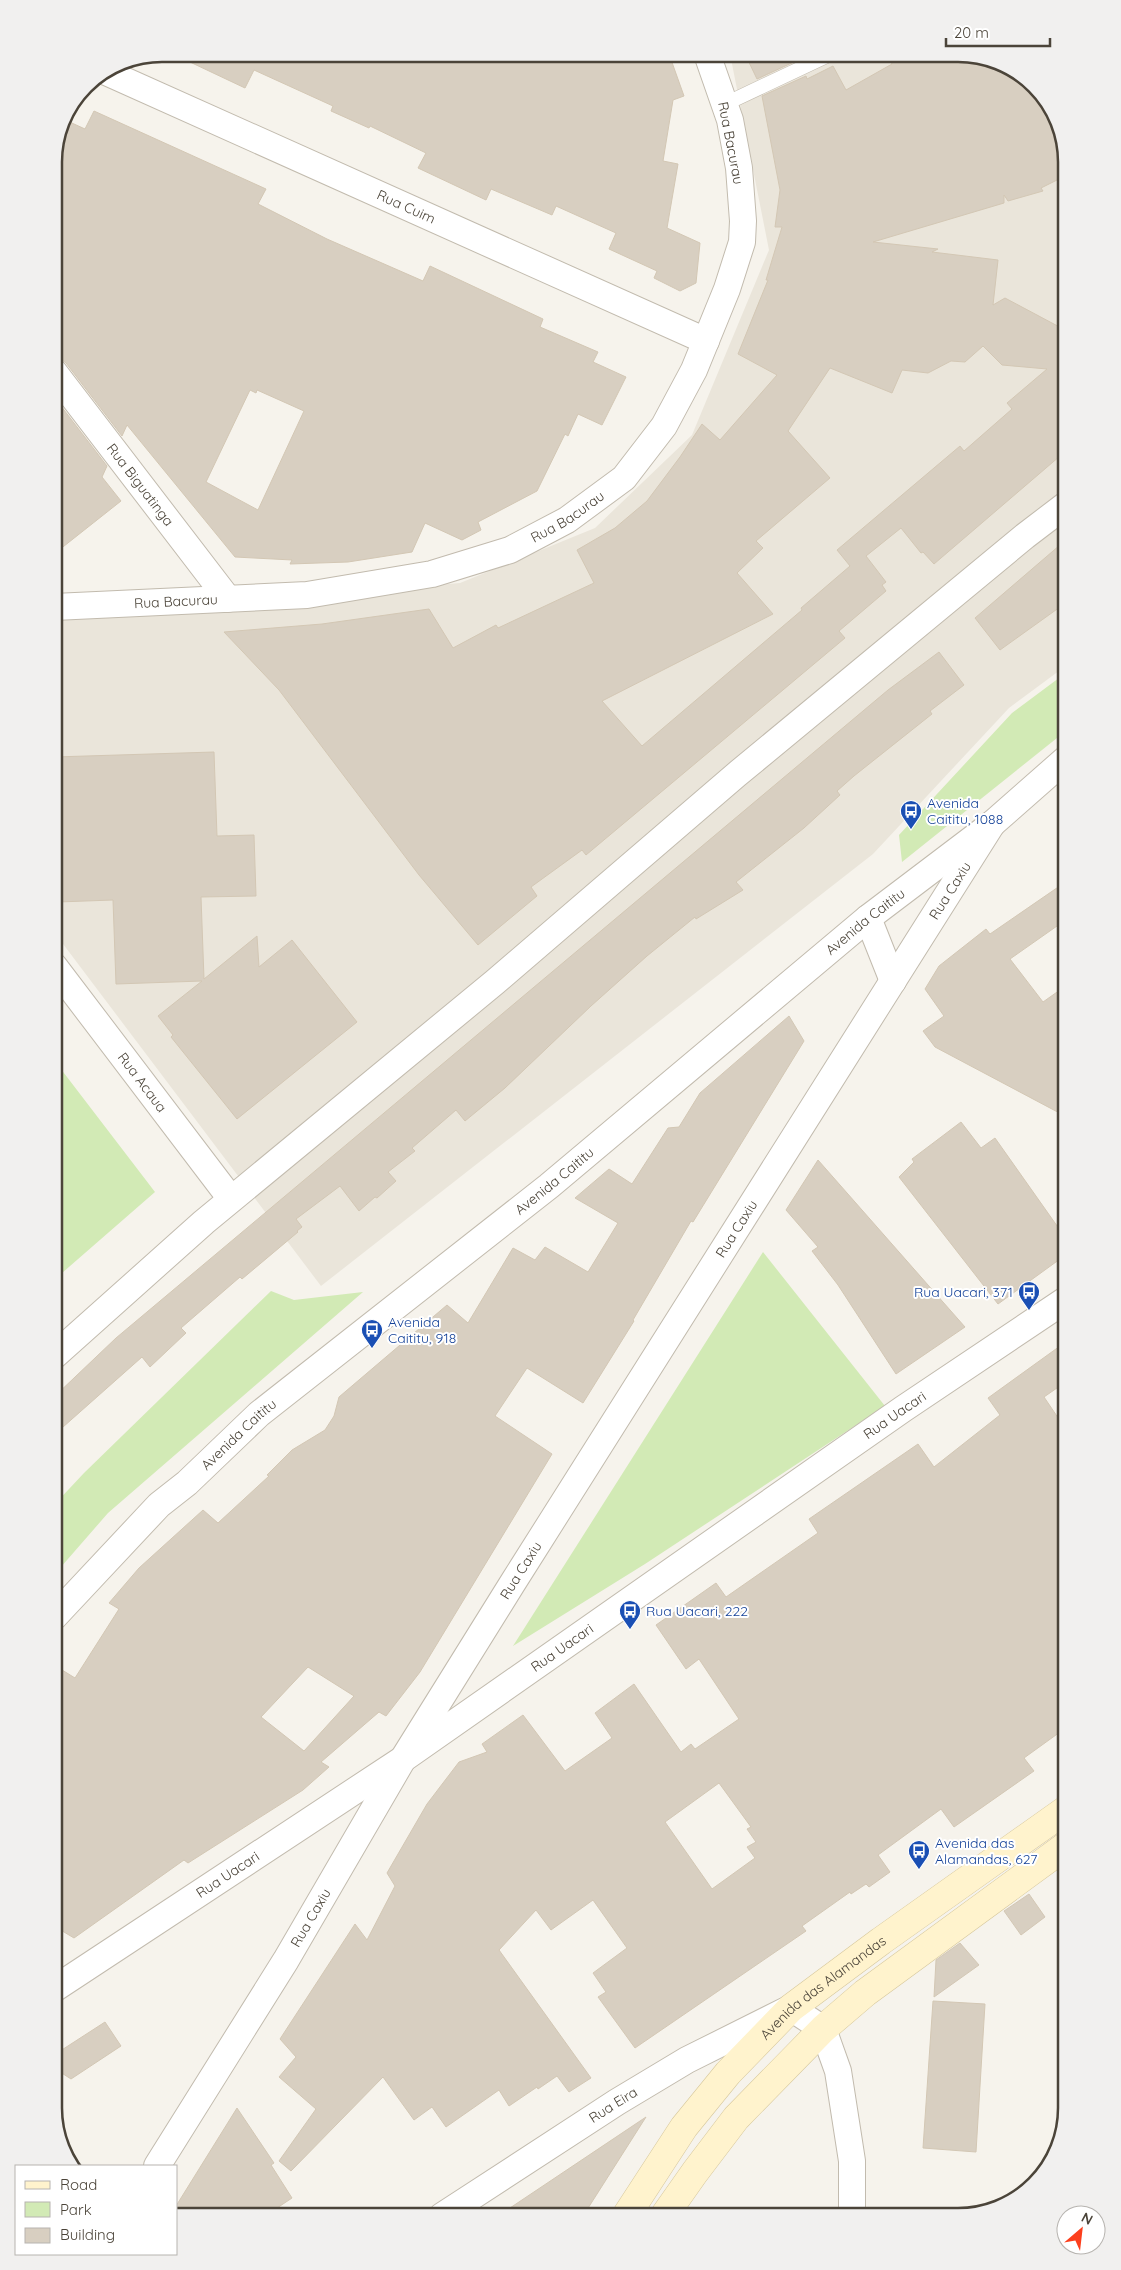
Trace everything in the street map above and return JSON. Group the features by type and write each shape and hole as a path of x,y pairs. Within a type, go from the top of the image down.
{"street":[{"name":"Rua Bacurau","path":"63,607 306,595 432,574 510,550 567,520 624,478 664,426 694,370 727,290 742,242 743,221 739,168 725,104 710,63"},
{"name":"Rua Cuim","path":"113,75 706,341"},
{"name":"Rua Biguatinga","path":"63,384 228,599"},
{"path":"62,1349 231,1199 495,982 736,775 1024,536 1058,511"},
{"name":"Avenida Caititu","path":"62,1608 159,1505 187,1483 259,1414 549,1186 868,918 992,824 1058,766"},
{"name":"Rua Caxiu","path":"158,2165 286,1960 403,1759 992,824"},
{"path":"868,918 893,981"},
{"name":"Rua Acaua","path":"63,977 231,1199"},
{"name":"Rua Uacari","path":"62,1984 403,1759 903,1409 1058,1305"},
{"name":"Avenida das Alamandas","path":"631,2208 684,2127 728,2074 791,2008 881,1941 1058,1815"},
{"path":"670,2208 694,2172 736,2118 823,2029 865,1993 1058,1852"},
{"path":"791,2008 823,2029 838,2071 852,2161 852,2208"},
{"name":"Rua Eira","path":"455,2207 600,2113 687,2060 791,2008"}],"lane":[{"path":"725,104 812,63"}],"shaded area":[{"path":"732,63 978,64 1009,76 1020,83 1038,101 1051,124 1058,149 1058,672 1009,708 873,854 321,1286 63,943 63,617 460,583 595,528 692,435 769,250"}],"green space":[{"path":"1058,679 1058,737 902,862 899,835 1012,713"},
{"path":"63,1071 155,1192 62,1273"},
{"path":"763,1252 885,1406 645,1564 513,1646"},
{"path":"271,1291 294,1300 363,1292 108,1513 62,1565 62,1496"}],"building":[{"path":"192,63 672,63 684,96 673,100 663,161 678,164 667,228 700,243 696,283 680,291 654,278 657,271 609,249 616,233 556,206 552,215 491,189 486,200 418,168 426,153 370,126 369,128 331,111 333,106 254,70 245,88"},
{"path":"749,63 792,63 757,79"},
{"path":"892,63 978,64 997,70 1020,83 1038,101 1045,112 1057,143 1058,180 1041,188 1043,191 1008,201 1004,195 1004,203 873,242 938,249 932,252 998,260 993,305 1005,298 1058,326 1058,458 934,564 923,552 921,553 901,528 866,556 886,582 882,585 886,591 839,631 845,638 586,855 582,850 531,887 537,896 478,945 419,875 279,690 224,632 322,624 429,609 453,648 496,625 498,628 594,583 577,550 615,528 647,501 702,424 720,440 777,375 738,354 768,280 766,280 782,227 775,227 780,190 762,96 806,76 807,79 833,66 846,90","holes":["983,346 1002,365 1047,369 1007,403 1012,409 964,451 960,446 837,550 850,566 801,608 802,610 642,746 602,701 773,614 737,573 763,548 756,541 830,478 788,431 830,368 892,393 902,370 928,373 951,361 965,362"]},
{"path":"94,111 266,189 258,204 327,239 423,281 430,266 543,319 540,327 598,352 593,362 626,377 602,425 578,414 568,436 565,434 537,491 478,522 481,530 462,540 425,523 412,552 348,562 290,564 292,560 235,557 127,425 122,436 63,360 63,149 71,123 85,129","holes":["250,390 256,393 257,390 304,411 258,510 206,482"]},
{"path":"63,409 107,466 102,477 121,501 63,547"},
{"path":"1058,547 1058,608 1000,650 975,618"},
{"path":"939,652 964,685 930,711 932,714 837,791 840,795 804,828 736,882 743,890 696,919 695,917 647,956 591,1006 505,1088 465,1121 456,1110 412,1148 415,1151 388,1172 396,1181 377,1198 375,1197 359,1211 340,1186 296,1219 302,1227 298,1232 242,1279 240,1277 181,1328 186,1333 150,1367 142,1357 62,1428 62,1389 116,1338 888,690"},
{"path":"214,752 217,836 254,835 256,896 201,897 204,979 257,936 259,967 292,940 357,1022 237,1119 171,1037 173,1035 158,1016 202,981 116,984 113,900 63,902 63,757"},
{"path":"1058,887 1058,925 1010,959 1043,1002 1058,991 1058,1112 935,1047 923,1031 944,1016 925,989 939,966 986,929 990,934"},
{"path":"789,1016 804,1041 693,1222 691,1221 634,1321 583,1403 527,1368 495,1416 552,1454 420,1672 386,1716 379,1712 321,1762 329,1767 303,1790 188,1863 184,1860 74,1938 62,1931 62,1670 75,1678 119,1609 109,1603 139,1568 203,1510 218,1523 269,1476 267,1475 292,1450 325,1430 334,1416 339,1397 447,1305 468,1323 513,1248 535,1260 545,1247 588,1272 618,1223 575,1198 609,1169 632,1184 668,1128 679,1127 700,1093","holes":["308,1667 354,1696 304,1751 261,1717"]},
{"path":"961,1122 981,1148 995,1138 1058,1227 1058,1261 998,1304 899,1177 914,1162 912,1159"},
{"path":"818,1160 965,1327 896,1374 838,1285 812,1251 818,1247 786,1210"},
{"path":"1058,1347 1058,1387 1044,1397 1058,1418 1058,1733 1024,1758 1034,1771 954,1827 941,1809 878,1855 890,1872 869,1887 866,1884 851,1894 850,1892 802,1926 806,1931 635,2048 598,1997 606,1992 593,1973 627,1948 593,1900 551,1930 536,1910 499,1950 591,2078 569,2092 557,2076 509,2106 499,2090 446,2127 432,2107 414,2120 383,2077 291,2171 279,2161 316,2109 279,2077 296,2057 280,2039 355,1924 367,1940 395,1886 387,1873 427,1804 459,1762 487,1752 482,1744 523,1715 565,1771 612,1738 595,1713 634,1684 681,1752 691,1744 695,1749 739,1719 699,1659 686,1669 656,1625 716,1583 726,1597 818,1533 809,1519 918,1444 934,1467 1000,1415 988,1398","holes":["719,1783 751,1827 747,1829 756,1842 747,1847 755,1858 712,1889 665,1822"]},
{"path":"1029,1894 1045,1917 1021,1935 1004,1911"},
{"path":"960,1943 979,1965 934,1997 936,1960"},
{"path":"933,2001 985,2004 976,2152 923,2148"},
{"path":"105,2022 121,2046 71,2079 62,2073 62,2050"},
{"path":"237,2108 274,2163 271,2165 292,2198 278,2207 178,2207 178,2203"},
{"path":"646,2117 588,2208 511,2207"}],"place":[{"name":"Avenida Caititu, 1088","path":"911,830"},
{"name":"Rua Uacari, 371","path":"1029,1311"},
{"name":"Avenida Caititu, 918","path":"372,1349"},
{"name":"Rua Uacari, 222","path":"630,1630"},
{"name":"Avenida das Alamandas, 627","path":"919,1870"}]}
